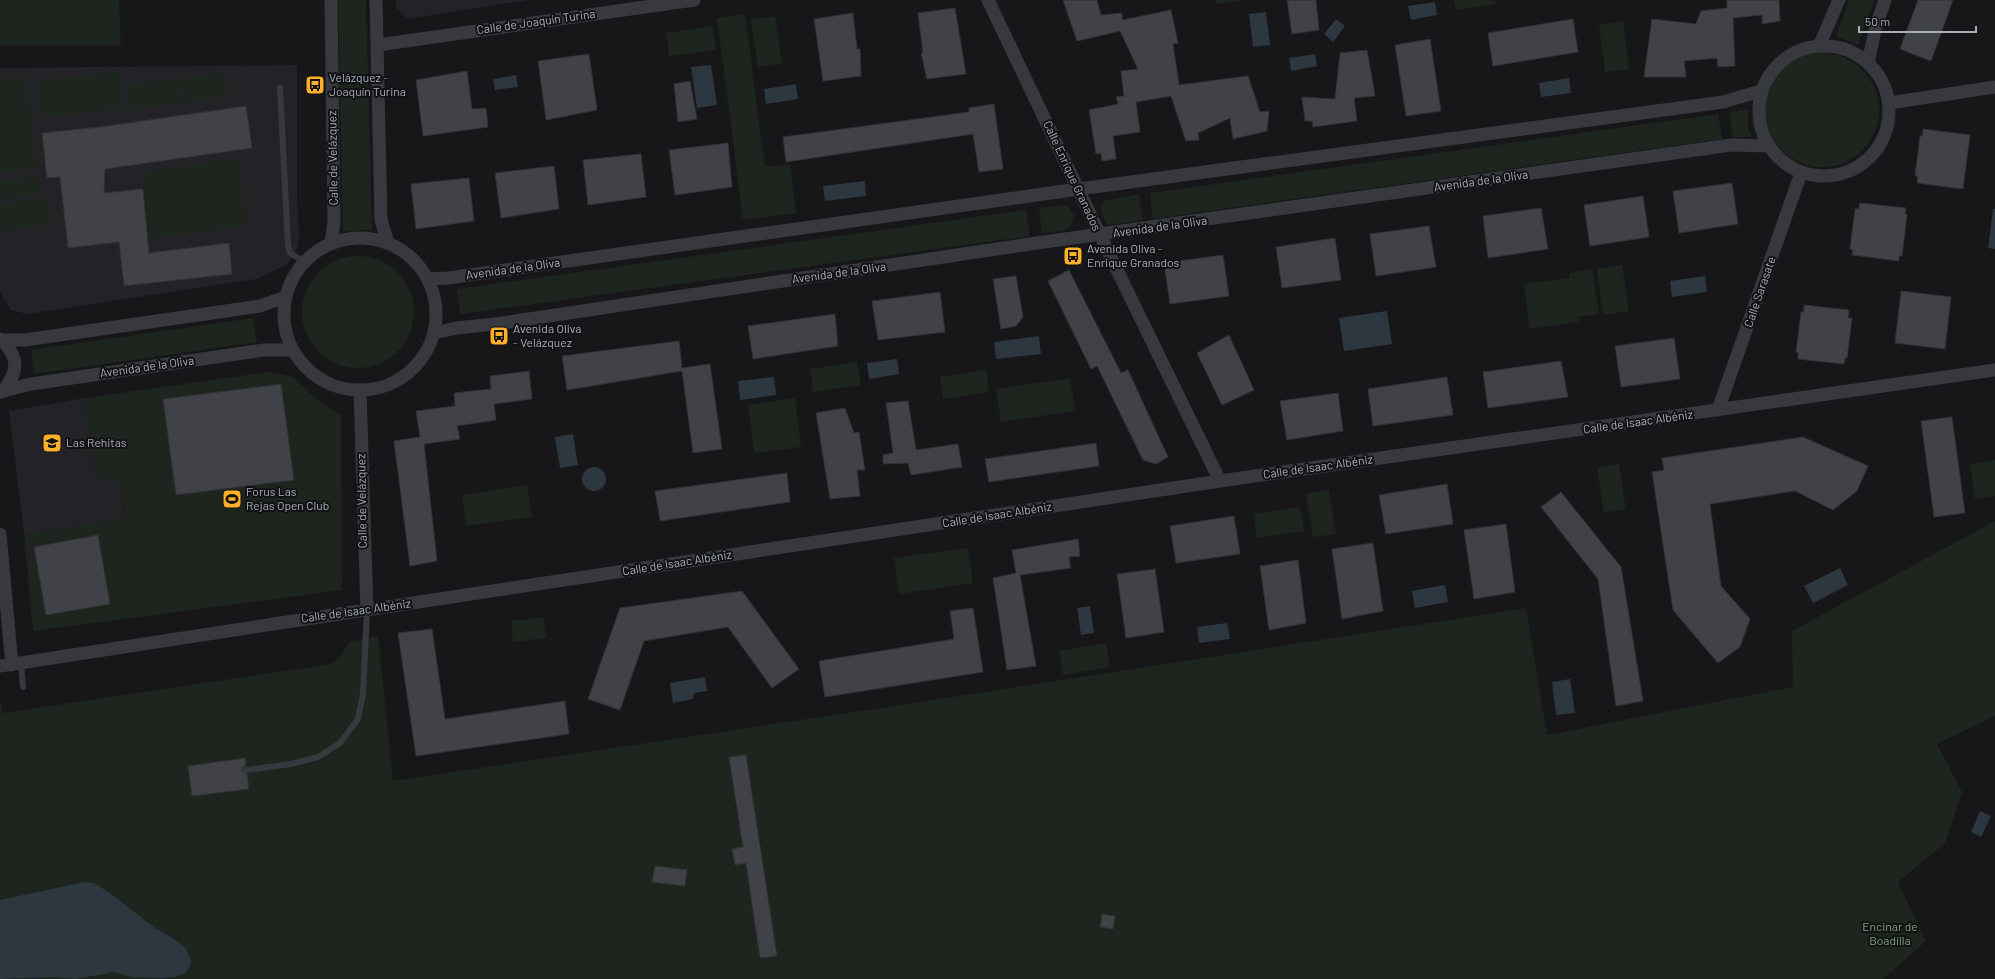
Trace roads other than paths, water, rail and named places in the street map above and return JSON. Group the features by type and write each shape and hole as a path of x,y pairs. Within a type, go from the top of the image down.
{"street":[{"name":"Calle de Velázquez","path":"330,244 334,222 331,0"},
{"path":"376,0 382,220 388,243"},
{"name":"Calle de Joaquín Turina","path":"378,45 694,0"},
{"name":"Calle Enrique Granados","path":"988,0 1100,235 1220,481"},
{"path":"1819,46 1839,0"},
{"path":"1868,63 1876,26 1885,0"},
{"path":"1819,46 1837,47 1854,53 1868,63 1882,81 1889,103 1888,125 1880,146 1865,162 1845,173 1823,177 1801,173 1782,162 1768,146 1760,129 1758,110 1761,91 1770,74 1783,60 1800,50 1819,46"},
{"path":"1889,103 1995,87"},
{"name":"Avenida de la Oliva","path":"428,279 448,278 1079,189 1723,102 1761,91"},
{"name":"Avenida de la Oliva","path":"434,333 456,328 503,323 1100,235 1731,145 1768,146"},
{"name":"Calle Sarasate","path":"1718,410 1801,173"},
{"path":"359,238 388,243 404,252 418,264 428,279 436,306 434,333 424,356 407,375 385,387 360,391 332,386 309,371 292,350 284,324 285,297 294,275 310,256 330,244 359,238"},
{"path":"0,340 25,340 253,307 285,297"},
{"path":"0,340 11,350 16,365 12,380 1,392"},
{"name":"Avenida de la Oliva","path":"1,392 31,384 256,351 292,350"},
{"name":"Calle de Isaac Albéniz","path":"11,665 1220,481 1995,370"},
{"name":"Calle de Velázquez","path":"360,391 366,610"},
{"path":"0,534 11,665"}],"lane":[{"path":"280,88 288,245 290,253 305,262"},
{"path":"246,770 291,764 318,757 340,743 358,719 363,694 366,610"},
{"path":"11,665 23,687"}],"place":[{"name":"Velázquez - Joaquín Turina","path":"315,85"},
{"name":"Avenida Oliva - Enrique Granados","path":"1073,256"},
{"name":"Avenida Oliva - Velázquez","path":"499,336"},
{"name":"Las Rehitas","path":"52,443"},
{"name":"Forus Las Rejas Open Club","path":"232,499"}],"park label":[{"name":"Encinar de Boadilla","path":"1890,934"}]}
